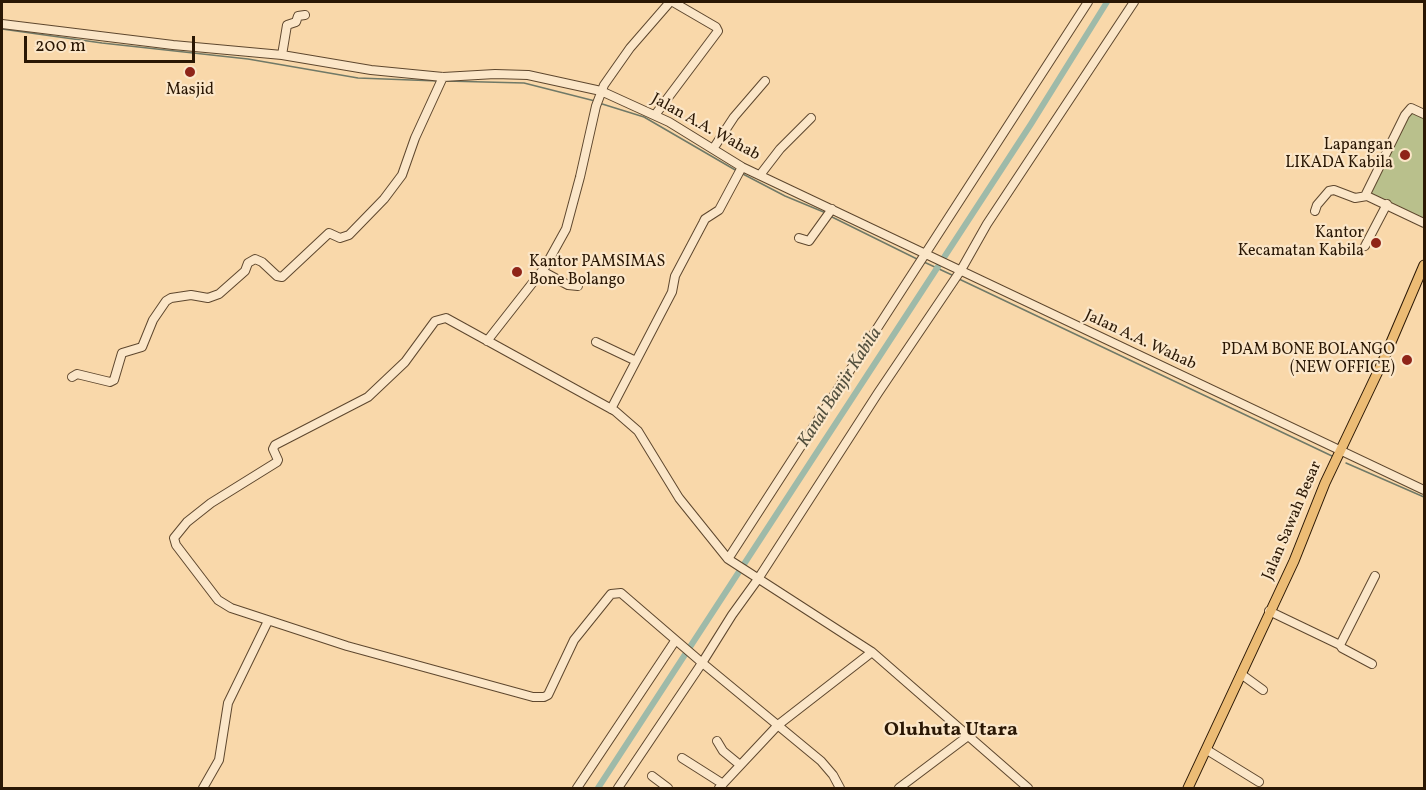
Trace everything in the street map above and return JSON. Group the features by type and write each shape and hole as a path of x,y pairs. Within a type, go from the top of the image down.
{"main road":[{"name":"Jalan Sawah Besar","path":"1188,789 1294,561 1325,483 1383,361 1425,264"}],"street":[{"path":"487,341 542,271 569,221 600,94 630,48 672,2 716,27 718,32 655,115"},
{"path":"730,560 930,255 1088,2"},
{"path":"618,789 1134,2"},
{"path":"282,55 286,27 296,22 298,16 305,15"},
{"name":"Jalan A.A. Wahab","path":"2,24 173,45 282,55 442,80 495,74 528,75 600,94 655,115 713,149 740,170 760,175 829,213 930,255 1425,490"},
{"path":"72,377 77,374 110,382 114,380 122,353 142,347 153,320 162,305 171,298 191,295 208,298 219,294 245,271 248,263 255,259 262,262 277,276 282,277 329,233 340,238 349,235 384,199 402,175 415,138 442,80"},
{"path":"713,149 734,117 765,81"},
{"path":"1365,196 1404,115 1411,108 1425,114"},
{"path":"760,175 780,149 811,118"},
{"path":"611,409 672,292 676,272 705,219 719,210 740,170"},
{"path":"1314,211 1322,198 1331,190 1355,198 1365,196 1425,223"},
{"path":"1365,246 1387,204"},
{"path":"799,238 809,241 829,213"},
{"path":"542,271 568,285 578,286"},
{"path":"840,789 821,761 621,593 611,594 574,640 548,695 539,698 477,683 231,608 218,600 174,542 174,538 180,529 211,503 277,462 278,459 273,449 275,445 368,397 405,362 435,321 446,318 611,409 638,430 679,498 730,560 872,652 1028,789"},
{"path":"596,342 636,361"},
{"path":"1340,645 1375,576"},
{"path":"1269,611 1340,645 1372,664"},
{"path":"203,789 219,760 228,703 268,621"},
{"path":"577,789 678,643"},
{"path":"682,758 721,786 778,725 872,652"},
{"path":"1242,674 1263,690"},
{"path":"899,789 968,736"},
{"path":"717,741 723,751 740,765"},
{"path":"1207,750 1259,782"},
{"path":"652,776 668,789"}],"green space":[{"name":"Lapangan LIKADA Kabila","path":"1407,109 1424,117 1424,221 1366,192"}],"waterway":[{"name":"Kanal Banjir Kabila","path":"598,788 1031,124 1107,2"},
{"path":"2,29 248,59 358,78 438,81"},
{"path":"446,81 524,83 595,101"},
{"path":"599,103 644,117 737,171"},
{"path":"741,173 785,196 826,213"},
{"path":"830,216 917,259"},
{"name":"Kanal Banjir Kabila","path":"924,262 952,275"},
{"path":"959,279 1332,456"},
{"path":"1346,463 1424,497"}],"place":[{"name":"Masjid","path":"190,72"},
{"name":"Lapangan LIKADA Kabila","path":"1405,155"},
{"name":"Kantor Kecamatan Kabila","path":"1376,243"},
{"name":"Kantor PAMSIMAS Bone Bolango","path":"517,272"},
{"name":"PDAM BONE BOLANGO (NEW OFFICE)","path":"1407,360"}],"district":[{"name":"Oluhuta Utara","path":"951,731"}]}
